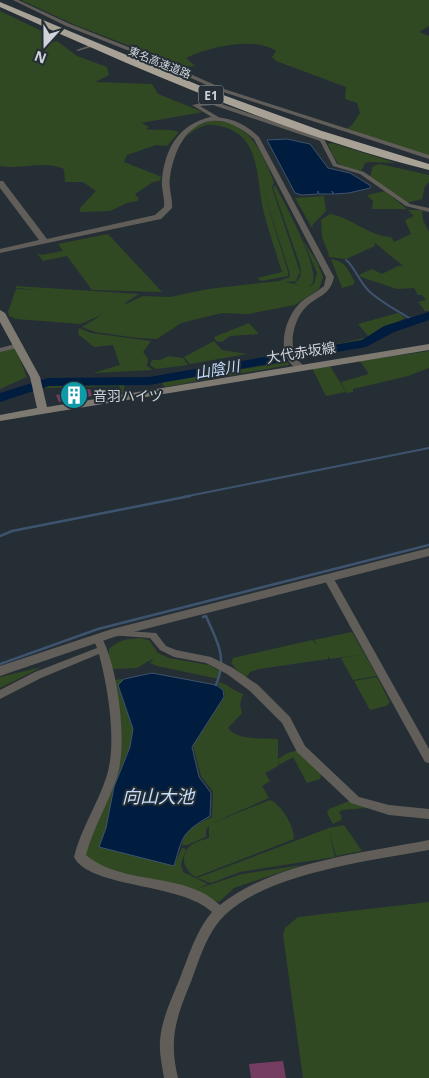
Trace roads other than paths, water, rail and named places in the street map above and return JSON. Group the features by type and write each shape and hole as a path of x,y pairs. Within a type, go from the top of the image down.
{"highway":[{"name":"東名高速道路","path":"3,0 120,52 222,94 318,128 429,162"},
{"name":"東名高速道路","path":"0,4 112,54 216,97 312,131 429,167"}],"main road":[{"path":"0,313 19,345 34,380 43,412"},
{"name":"大代赤坂線","path":"0,418 43,412 297,365 429,347"}],"street":[{"path":"15,0 68,25 222,90 429,157"},
{"path":"78,50 108,41"},
{"path":"297,365 288,352 295,316 301,306 328,287 330,277 257,138 237,124 217,118 195,105 213,103 322,140 336,165 362,173 408,205 429,210"},
{"path":"278,125 298,116"},
{"path":"0,251 152,220 163,214 169,204 166,177 180,135 190,127 217,118"},
{"path":"0,183 45,242"},
{"path":"0,350 19,345"},
{"path":"0,695 100,644 112,633 429,552"},
{"path":"329,579 429,759"},
{"path":"112,633 153,636 163,648 208,660 230,671 254,688 275,707 286,720 302,749 355,800 389,810 429,814"},
{"path":"0,671 100,644"},
{"path":"100,644 112,690 115,763 80,857 90,868 169,887 195,899 214,903 220,912"},
{"path":"171,1078 166,1043 170,1014 206,932 220,912 244,893 300,872 429,845"}],"water":[{"path":"287,139 310,144 328,168 350,173 371,186 370,188 334,194 332,191 333,194 319,194 318,191 318,194 302,195 295,193 267,140"},
{"name":"向山大池","path":"152,673 216,685 223,690 224,697 192,747 199,777 211,793 210,816 188,831 179,848 174,866 99,847 106,828 114,787 130,747 133,729 118,685 124,679"}],"waterway":[{"path":"346,260 370,292 414,321"},
{"name":"山陰川","path":"0,398 48,382 149,381 366,343 389,329 429,316"},
{"path":"183,497 429,448"},
{"path":"0,536 12,531 190,496"},
{"path":"0,664 98,629 429,545"},
{"path":"203,617 206,616 220,650 221,666 216,685"}],"place":[{"name":"音羽ハイツ","path":"74,395"}]}
